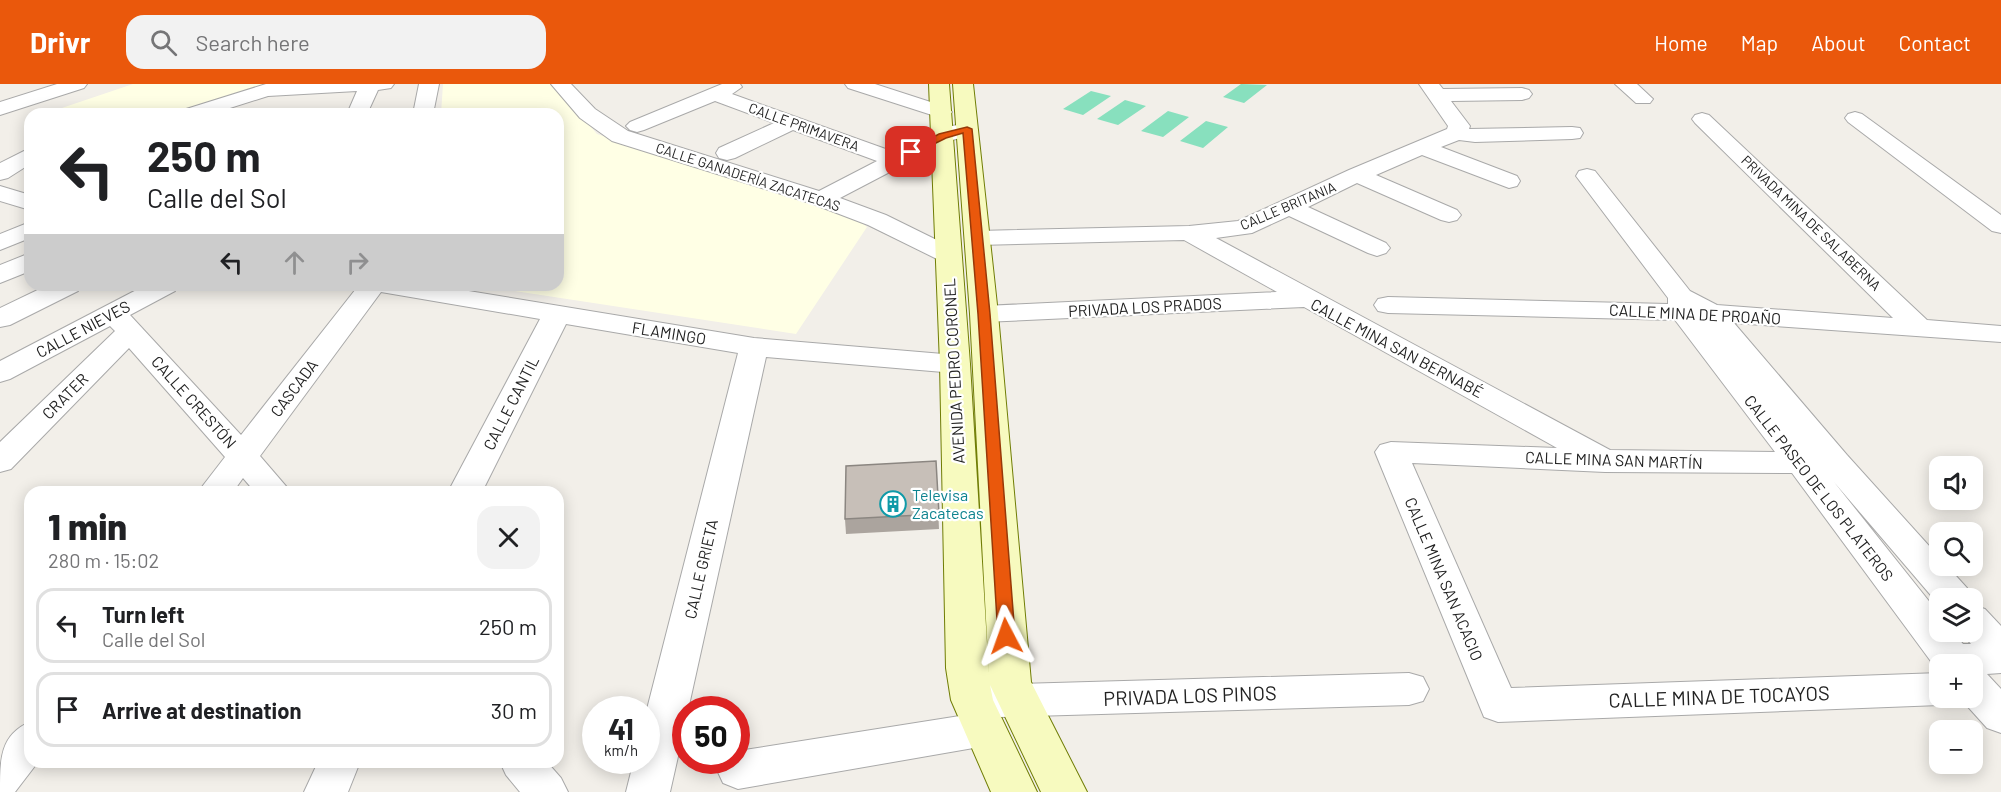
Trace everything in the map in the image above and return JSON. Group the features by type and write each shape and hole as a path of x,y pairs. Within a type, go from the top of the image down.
{"main road":[{"name":"AVENIDA PEDRO CORONEL","path":"963,84 948,115 947,192 967,668 979,715 1014,792"},
{"name":"AVENIDA PEDRO CORONEL","path":"948,115 978,238 1010,682 1064,792"},
{"path":"960,476 995,475"}],"street":[{"path":"0,109 77,84"},
{"path":"424,108 429,84"},
{"path":"637,126 738,84"},
{"path":"855,84 948,115"},
{"path":"1625,84 1643,99"},
{"path":"209,108 266,90 377,85"},
{"path":"361,108 377,85"},
{"name":"CALLE GANADERÍA ZACATECAS","path":"572,89 609,131 620,136 821,199 877,220 948,255"},
{"path":"267,107 280,90"},
{"path":"1434,90 1522,94"},
{"path":"1434,90 1460,126 1457,133 1474,136 1572,133"},
{"name":"CALLE PRIMAVERA","path":"714,94 895,160"},
{"path":"821,199 895,160 948,115"},
{"path":"1855,118 2001,226"},
{"name":"PRIVADA MINA DE SALABERNA","path":"1702,119 1919,328"},
{"path":"727,153 790,123"},
{"name":"CALLE BRITANIA","path":"978,238 1189,233 1243,228 1357,175 1457,133"},
{"path":"1423,147 1509,181"},
{"path":"3,171 24,159"},
{"path":"3,171 24,165"},
{"path":"1357,175 1449,215"},
{"path":"1587,176 1692,307"},
{"path":"0,193 24,201"},
{"path":"1290,207 1377,248"},
{"path":"0,243 24,233"},
{"name":"CALLE MINA SAN BERNABÉ","path":"1189,233 1305,299 1605,461"},
{"path":"0,275 24,264"},
{"path":"0,319 57,291"},
{"name":"CALLE NIEVES","path":"0,373 122,322 159,291"},
{"name":"CASCADA","path":"220,486 368,291"},
{"name":"FLAMINGO","path":"420,291 754,347 955,364"},
{"name":"PRIVADA LOS PRADOS","path":"984,314 1305,299"},
{"name":"CALLE MINA DE PROAÑO","path":"1388,305 1692,307 2001,334"},
{"name":"CALLE PASEO DE LOS PLATEROS","path":"1692,307 1836,463 1945,588"},
{"name":"CALLE PASEO DE LOS PLATEROS","path":"1692,307 1802,464 1947,654"},
{"name":"CALLE CANTIL","path":"468,486 557,314"},
{"name":"CALLE CRESTÓN","path":"122,322 269,486"},
{"name":"CRATER","path":"0,460 122,322"},
{"name":"CALLE GRIETA","path":"648,792 754,347"},
{"name":"CALLE MINA SAN MARTÍN","path":"1391,452 1605,461 1836,463"},
{"name":"CALLE MINA SAN ACACIO","path":"1391,452 1498,705"},
{"path":"1983,632 2001,652"},
{"name":"CALLE MINA DE TOCAYOS","path":"1983,674 2001,658"},
{"name":"CALLE MINA DE TOCAYOS","path":"1498,705 1929,687"},
{"name":"PRIVADA LOS PINOS","path":"750,767 979,715 1019,701 1409,689"},
{"path":"0,779 24,748"},
{"path":"326,792 336,768"},
{"path":"526,768 546,792"}],"shaded area":[{"path":"133,84 267,84 195,108 62,108"},
{"path":"443,84 554,84 597,134 853,216 867,227 796,334 514,291 564,291 564,108 441,108"}],"green space":[{"path":"1241,84 1267,85 1244,103 1223,97"},
{"path":"1091,91 1111,96 1083,115 1063,109"},
{"path":"1125,100 1146,106 1118,125 1097,119"},
{"path":"1168,111 1189,117 1163,137 1141,131"},
{"path":"1206,121 1228,127 1203,148 1180,141"}],"building":[{"name":"Televisa Zacatecas","path":"936,461 939,514 845,519 846,466"}],"place":[{"name":"Televisa Zacatecas","path":"893,504"}],"route":[{"path":"911,152 942,136 967,129 984,314 1006,636"}]}
